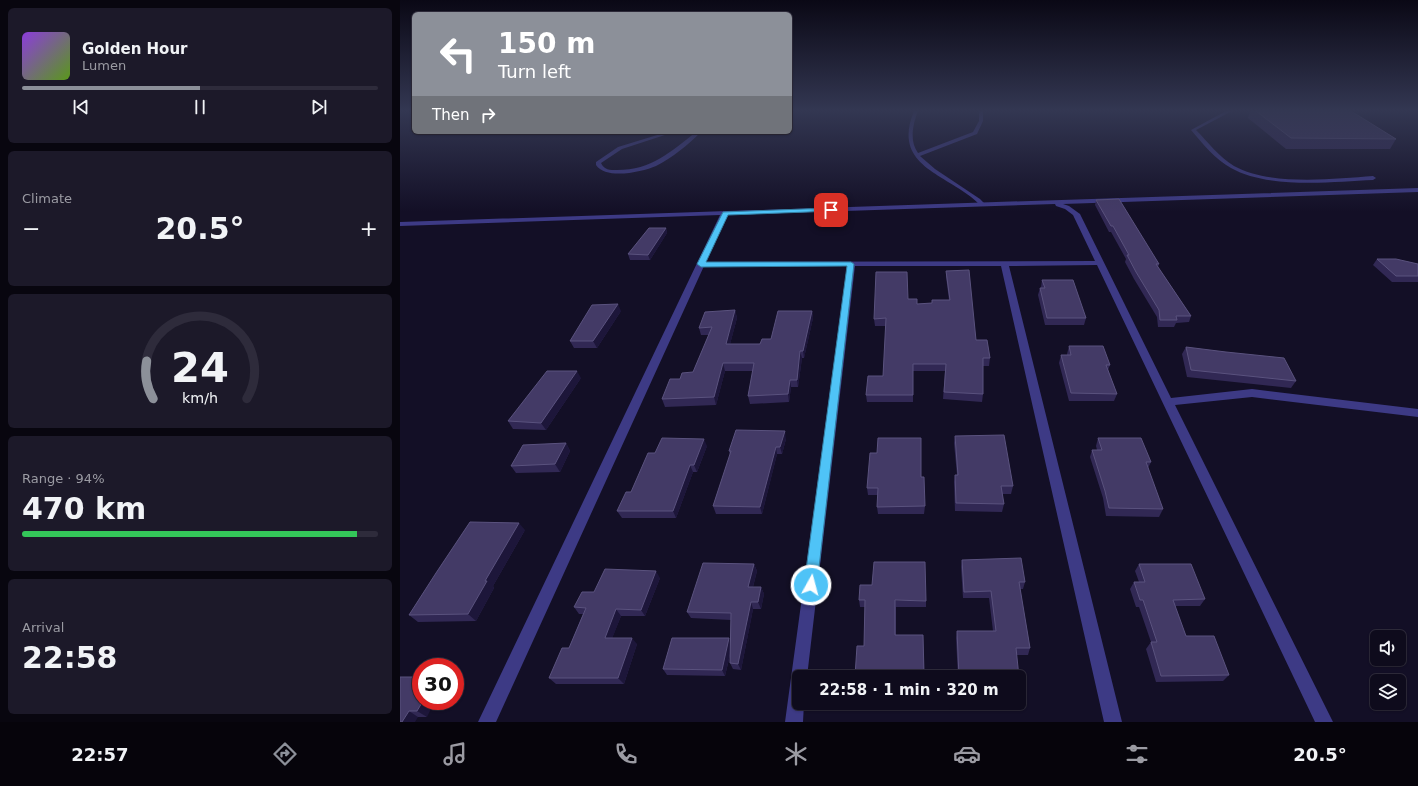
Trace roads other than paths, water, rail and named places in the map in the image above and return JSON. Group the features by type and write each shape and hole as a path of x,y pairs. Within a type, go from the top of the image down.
{"street":[{"path":"400,224 1418,190"},
{"path":"1050,202 1067,207 1076,214 1324,722"},
{"path":"487,722 725,213"},
{"path":"1004,263 1113,722"},
{"path":"701,264 1100,263"},
{"path":"800,670 851,264"},
{"path":"1168,402 1194,401 1252,393 1418,413"},
{"path":"794,722 795,710"}],"lane":[{"path":"631,145 620,148 598,163 600,168 613,171 638,169 654,164 681,145"},
{"path":"911,145 916,156 978,199 983,205"},
{"path":"916,156 945,145"},
{"path":"1209,145 1231,166 1258,176 1276,179 1329,180 1373,178"}]}
